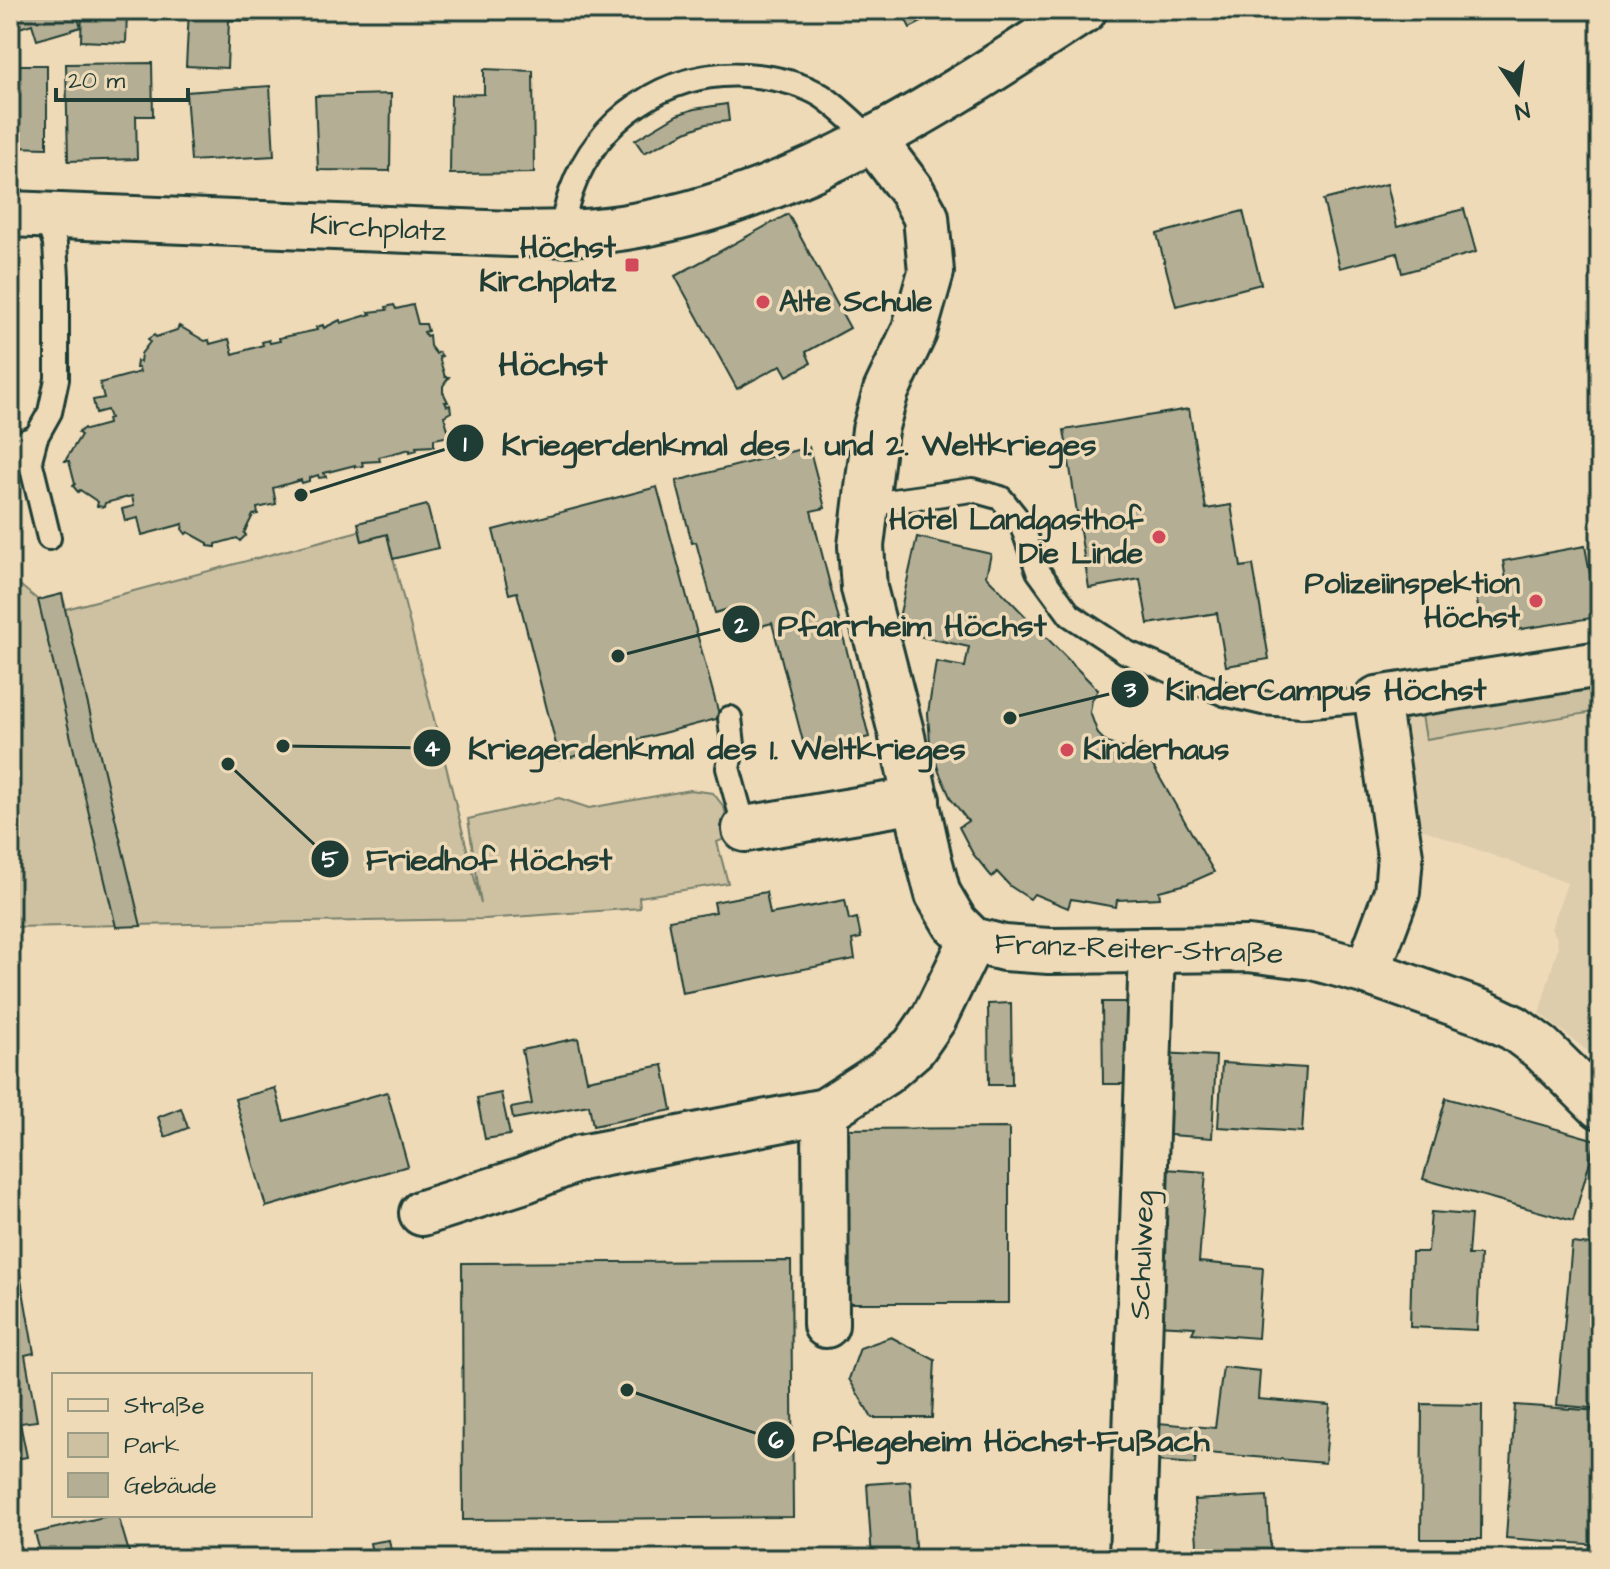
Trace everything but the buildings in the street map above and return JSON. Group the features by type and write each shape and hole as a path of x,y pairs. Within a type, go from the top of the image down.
{"street":[{"name":"Kirchplatz","path":"28,215 511,234 560,234 637,226 679,217 768,187 873,140 1084,10"},
{"name":"Franz-Reiter-Straße","path":"873,140 911,190 926,217 931,272 914,332 886,391 878,417 861,546 864,588 938,894 955,923 972,940 1004,948 1248,949 1313,957 1367,972 1483,1013 1514,1028 1541,1048 1600,1106"},
{"path":"1367,972 1397,892 1400,856 1377,699 1600,664"},
{"path":"745,829 917,800"},
{"name":"Franz-Reiter-Straße","path":"422,1213 525,1180 580,1158 825,1111 884,1073 914,1047 934,1018 972,940"},
{"name":"Schulweg","path":"1132,1559 1152,950"},
{"path":"825,1111 826,1325"}],"lane":[{"path":"560,234 572,189 594,148 623,113 673,84 718,73 777,77 822,96 873,140"},
{"path":"28,215 55,244 57,379 50,412 36,437 30,460 49,538"},
{"path":"10,447 36,437"},
{"path":"865,505 972,490 1001,498 1021,523 1038,571 1070,615 1126,652 1224,694 1263,703 1302,706 1377,699"},
{"path":"730,718 733,745 728,768 745,829"}],"shaded area":[{"path":"1600,679 1600,1061 1539,1013 1558,947 1551,929 1567,883 1411,825 1403,727 1410,717 1424,709"}],"green space":[{"path":"359,531 362,541 387,534 481,904 468,819 559,798 589,808 690,790 713,793 724,807 731,836 717,842 728,883 639,897 640,908 485,919 10,927 10,577 38,600 62,594 66,609"},
{"path":"1600,686 1600,711 1426,739 1422,715"}],"place":[{"name":"Höchst Kirchplatz","path":"632,265"},
{"name":"Alte Schule","path":"763,302"},
{"name":"Kriegerdenkmal des 1. und 2. Weltkrieges","path":"301,495"},
{"name":"Hotel Landgasthof Die Linde","path":"1159,537"},
{"name":"Polizeiinspektion Höchst","path":"1536,601"},
{"name":"Pfarrheim Höchst","path":"618,656"},
{"name":"KinderCampus Höchst","path":"1010,718"},
{"name":"Kriegerdenkmal des 1. Weltkrieges","path":"283,746"},
{"name":"Kinderhaus","path":"1067,750"},
{"name":"Friedhof Höchst","path":"228,764"},
{"name":"Pflegeheim Höchst-Fußach","path":"627,1390"}],"district":[{"name":"Höchst","path":"553,365"}]}
